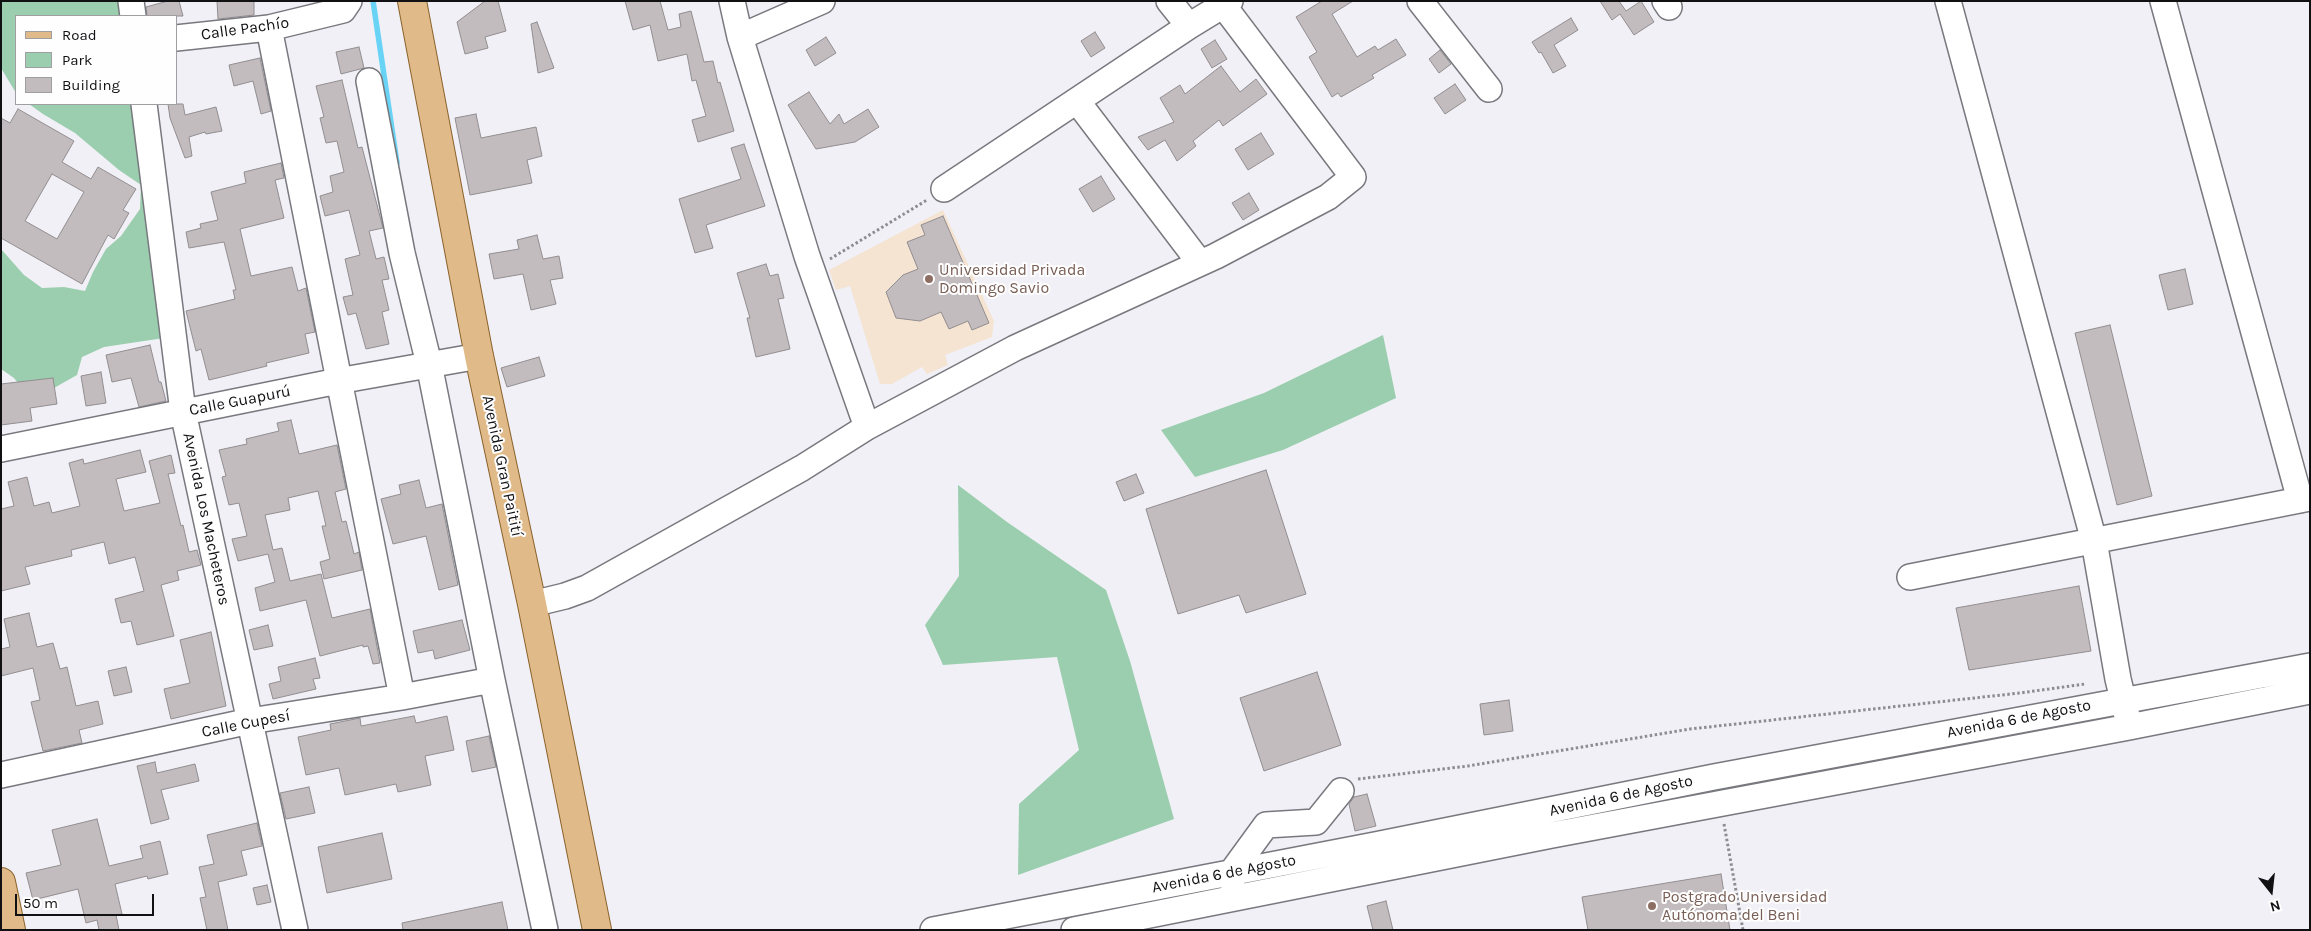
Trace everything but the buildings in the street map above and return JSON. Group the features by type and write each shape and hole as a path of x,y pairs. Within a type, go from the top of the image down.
{"main road":[{"name":"Avenida Gran Paitití","path":"413,2 478,356 532,604 597,930"},
{"path":"1,882 11,930"}],"street":[{"path":"131,1 133,15"},
{"path":"732,1 740,37 812,270 867,427"},
{"path":"740,37 822,1"},
{"path":"1169,1 1189,26"},
{"path":"1420,1 1489,89"},
{"path":"1948,1 2094,541 2120,689 2129,727"},
{"path":"1910,577 2305,499 2164,1"},
{"path":"532,604 565,596 587,588 802,468 867,427 1015,348 1200,263 1328,197 1352,177 1226,3 944,189"},
{"name":"Calle Pachío","path":"178,38 269,28 346,6"},
{"path":"269,28 402,697"},
{"path":"369,81 402,253 429,364 492,680 545,930"},
{"path":"1077,101 1200,263"},
{"name":"Avenida Los Macheteros","path":"144,105 183,412 295,930"},
{"name":"Calle Guapurú","path":"1,449 338,381 478,356"},
{"path":"2306,667 2308,692"},
{"name":"Avenida 6 de Agosto","path":"933,930 1232,885 1550,823 1714,777 2120,689 2306,667"},
{"name":"Calle Cupesí","path":"1,776 250,721 402,697 492,680"},
{"name":"Avenida 6 de Agosto","path":"1550,823 1720,804 2308,692"},
{"path":"1232,885 1266,824 1316,822 1341,791"},
{"name":"Avenida 6 de Agosto","path":"1074,930 1232,885"}],"path":[{"path":"812,270 944,189"},
{"path":"1341,791 1357,779 1468,766 1690,728 2020,693 2120,689"},
{"path":"1720,804 1743,930"}],"shaded area":[{"path":"943,210 994,321 992,337 945,355 948,365 927,374 922,367 892,384 880,384 850,286 836,290 829,270"}],"green space":[{"path":"1,1 120,1 122,15 15,15 15,91 1,68"},
{"path":"30,105 132,105 164,338 104,347 82,357 77,375 54,388 26,393 14,378 1,369 1,249 24,275 42,288 64,287 85,291 106,249 121,236 140,209 141,185 119,170 75,133"},
{"path":"1383,335 1396,398 1283,450 1195,477 1161,430 1264,393"},
{"path":"958,485 1007,522 1106,590 1130,661 1174,819 1018,875 1019,804 1079,750 1057,657 943,665 925,625 959,576"}],"waterway":[{"path":"373,1 397,163"}],"place":[{"name":"Universidad Privada Domingo Savio","path":"929,279"},
{"name":"Postgrado Universidad Autónoma del Beni","path":"1652,906"}]}
